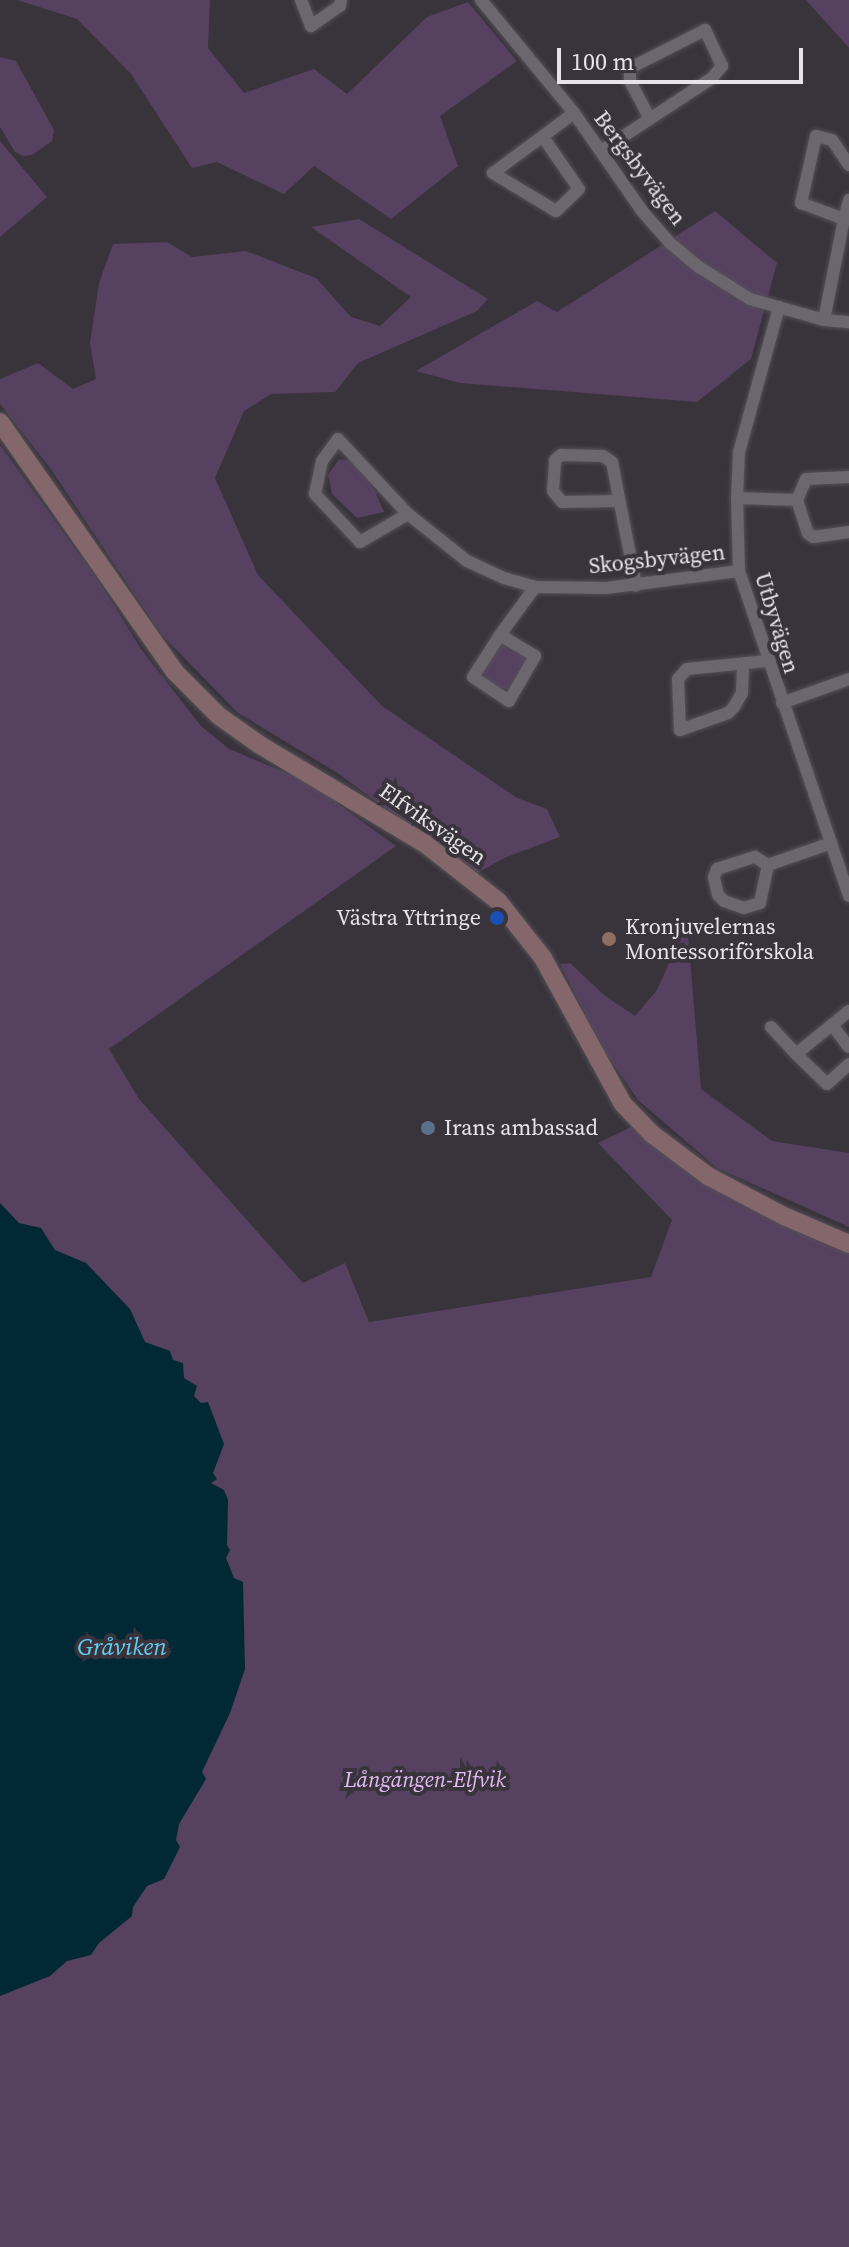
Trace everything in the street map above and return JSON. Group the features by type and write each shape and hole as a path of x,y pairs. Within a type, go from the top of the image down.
{"street":[{"path":"301,0 311,26 340,6 341,0"},
{"name":"Bergsbyvägen","path":"481,0 574,113 670,243 699,267 750,299 824,320 849,322"},
{"path":"601,151 712,78 722,66 705,30 630,68 630,81 649,117"},
{"path":"543,137 579,189 556,211 493,173 574,113"},
{"path":"844,219 801,203 816,136 832,140 849,165"},
{"path":"824,320 849,200"},
{"name":"Utbyvägen","path":"779,307 742,439 737,498 739,571 849,896"},
{"name":"Elfviksvägen","path":"0,422 175,672 219,716 424,843 498,901 543,958 623,1104 652,1134 708,1176 784,1216 849,1244"},
{"name":"Skogsbyvägen","path":"408,514 360,542 315,494 322,461 338,439 408,514 467,561 535,587 636,586 739,571"},
{"path":"619,501 562,502 553,491 555,460 561,455 606,457 612,462 636,586"},
{"path":"849,477 806,479 797,500 808,533 813,537 849,532"},
{"path":"737,498 797,500"},
{"path":"500,635 535,656 509,701 473,677 500,635 535,587"},
{"path":"743,664 742,693 734,707 728,713 680,730 678,679 683,672 743,664 767,661"},
{"path":"782,703 849,679"},
{"path":"768,865 831,843"},
{"path":"755,857 768,865 760,903 744,908 724,901 718,895 714,877 717,869 755,857"},
{"path":"796,1054 849,1011"},
{"path":"833,1026 849,1047"},
{"path":"771,1027 827,1084 849,1064"}],"green space":[{"path":"17,0 210,0 208,48 244,93 314,69 347,94 427,17 468,2 517,61 440,116 458,166 391,219 314,166 284,194 217,162 192,168 131,74 77,19"},
{"path":"806,0 849,0 849,48"},
{"path":"0,57 16,61 54,130 52,141 32,155 23,156 15,152 0,127"},
{"path":"0,141 47,197 0,237"},
{"path":"715,211 777,263 751,359 697,402 460,383 416,371 537,301 557,312"},
{"path":"359,219 488,299 477,311 358,363 335,392 271,394 244,411 215,478 258,575 382,706 517,798 547,809 560,837 504,858 476,874 336,772 238,713 161,634 50,468 0,404 0,379 38,363 73,389 96,379 90,343 99,283 113,244 167,242 192,257 246,251 316,278 351,317 380,326 411,297 311,227"},
{"name":"Långängen-Elfvik","path":"0,445 100,583 141,649 201,726 229,749 308,782 396,846 109,1049 139,1099 303,1283 345,1263 369,1322 651,1277 672,1220 598,1143 631,1127 714,1184 849,1252 849,2247 0,2247"},
{"path":"339,459 353,461 375,491 384,512 357,518 332,494 328,475"},
{"path":"509,644 522,653 525,660 511,688 503,689 485,682 483,672 499,645"},
{"path":"687,923 701,1089 772,1141 849,1153 849,1227 717,1168 638,1100 603,1049 560,964 570,963 604,995 635,1016 657,990"}],"water":[{"name":"Gråviken","path":"0,1203 19,1223 41,1228 55,1250 86,1263 130,1309 145,1342 170,1351 173,1360 183,1363 184,1378 197,1386 194,1396 201,1403 208,1402 224,1444 213,1473 217,1479 211,1483 224,1490 228,1500 227,1545 230,1550 226,1558 234,1578 243,1582 245,1669 230,1713 202,1772 206,1779 179,1824 176,1840 180,1847 164,1879 147,1886 133,1907 132,1916 99,1943 91,1955 67,1961 50,1976 0,1996"}],"place":[{"name":"Västra Yttringe","path":"497,918"},
{"name":"Kronjuvelernas Montessoriförskola","path":"609,939"},
{"name":"Irans ambassad","path":"428,1128"}]}
